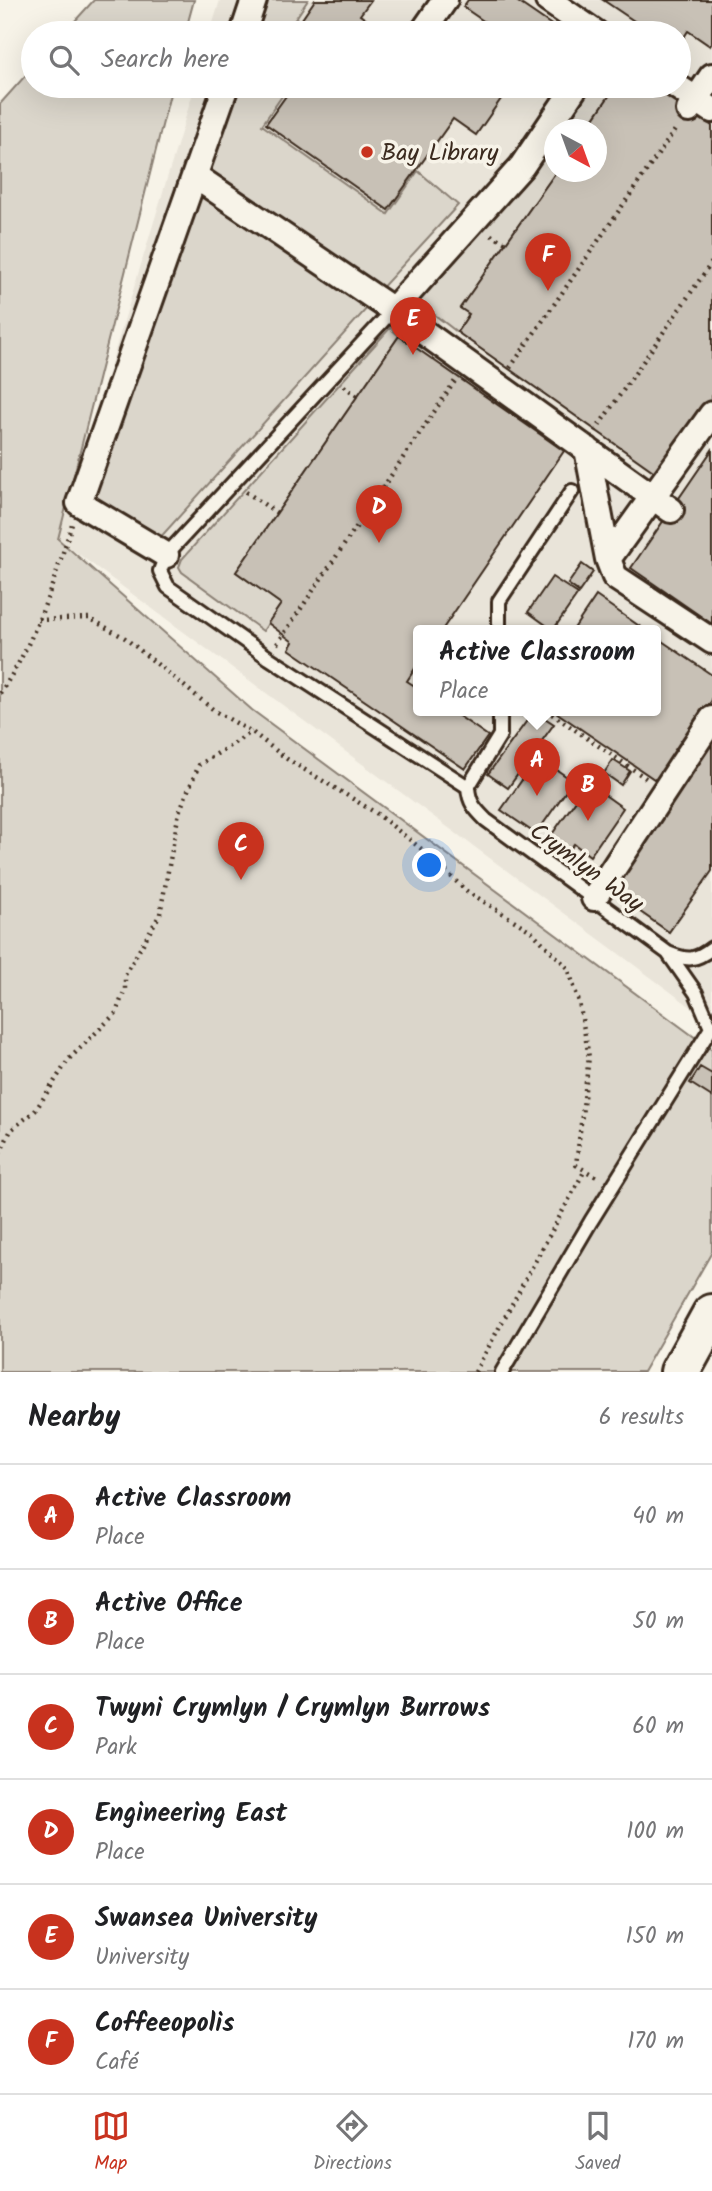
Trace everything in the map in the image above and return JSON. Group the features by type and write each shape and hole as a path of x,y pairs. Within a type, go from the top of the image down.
{"highway":[{"path":"680,1372 712,1314"}],"street":[{"path":"247,21 254,0"},
{"path":"430,21 445,0"},
{"path":"548,0 579,21"},
{"path":"693,101 712,76"},
{"path":"166,555 79,503 222,98"},
{"path":"393,310 522,166 568,98"},
{"path":"195,177 393,310 662,503"},
{"path":"608,559 662,503 712,414"},
{"path":"580,444 608,559 615,577 712,641"},
{"path":"594,898 712,719"}],"lane":[{"path":"393,310 166,555 160,571 168,587 269,659 468,787 500,735 500,716"},
{"path":"499,625 499,601 572,491"},
{"name":"Crymlyn Way","path":"468,787 468,798 486,820 668,953"},
{"path":"668,953 684,959 700,956 712,948"},
{"path":"502,1372 712,1027 696,993 668,953"}],"path":[{"path":"497,385 693,101"},
{"path":"580,444 596,430 712,262"},
{"path":"269,659 283,633 467,363"},
{"path":"233,483 277,513"},
{"path":"0,693 14,673 38,620 79,503"},
{"path":"38,620 89,618 125,638 215,711 376,813 429,855 465,890 531,931 568,968 579,1002 589,1057 576,1165 613,1186"},
{"path":"555,716 663,791"},
{"path":"0,1153 11,1130 35,1111 69,1059 116,1013 125,989 125,975 160,914 179,812 198,765 252,732"},
{"path":"475,1372 586,1170"}],"shaded area":[{"path":"94,0 194,0 188,21 75,21"},
{"path":"220,0 712,0 712,1029 691,1007 58,539 191,98 691,98 691,21 214,21"},
{"path":"258,0 308,0 294,21 251,21"},
{"path":"21,80 21,98 169,98 58,539 252,710 712,1050 712,1252 643,1372 0,1372 0,104"},
{"path":"225,98 281,98 262,125 388,214 418,171 458,205 379,291 201,170"},
{"path":"583,98 608,98 593,119 567,119"},
{"path":"544,147 544,182 549,182 460,308 469,314 457,332 413,298"},
{"path":"196,184 369,306 158,540 89,498"},
{"path":"390,328 399,336 236,572 281,604 263,631 182,572 179,567 182,559"}],"building":[{"path":"315,0 371,0 360,15 368,21 302,19"},
{"path":"468,0 515,0 546,21 483,21 463,7"},
{"path":"603,0 712,0 712,43 710,46 691,33 691,21 634,21"},
{"name":"Bay Library","path":"284,98 502,98 476,135 453,119 388,210 266,124"},
{"path":"608,98 672,98 712,126 712,399 659,475 457,332 469,314 460,308 549,182 607,182 607,119 594,119"},
{"path":"399,336 564,451 445,625 413,625 413,672 407,681 413,685 413,716 459,716 488,736 465,769 289,649 293,642 268,623 281,604 236,572"},
{"path":"712,450 712,624 631,568"},
{"path":"582,564 593,572 579,592 568,584"},
{"path":"552,577 578,594 556,625 546,625 528,612"},
{"path":"596,596 638,625 576,625"},
{"path":"661,640 712,675 712,700 657,781 562,716 661,716"},
{"path":"530,716 542,716 554,724 508,788 488,774"},
{"path":"712,736 712,871 669,932 606,888"},
{"path":"538,757 573,781 536,834 501,810"},
{"path":"613,760 630,771 621,785 604,773"},
{"path":"588,783 623,808 590,856 574,844 567,853 548,840"},
{"path":"700,1067 712,1074 712,1097 690,1083"}],"place":[{"name":"Bay Library","path":"367,152"},
{"name":"Coffeeopolis","path":"548,291"},
{"name":"Swansea University","path":"413,355"},
{"name":"Engineering East","path":"379,543"},
{"name":"Active Classroom","path":"537,796"},
{"name":"Active Office","path":"588,821"},
{"name":"Twyni Crymlyn / Crymlyn Burrows","path":"241,880"}]}
